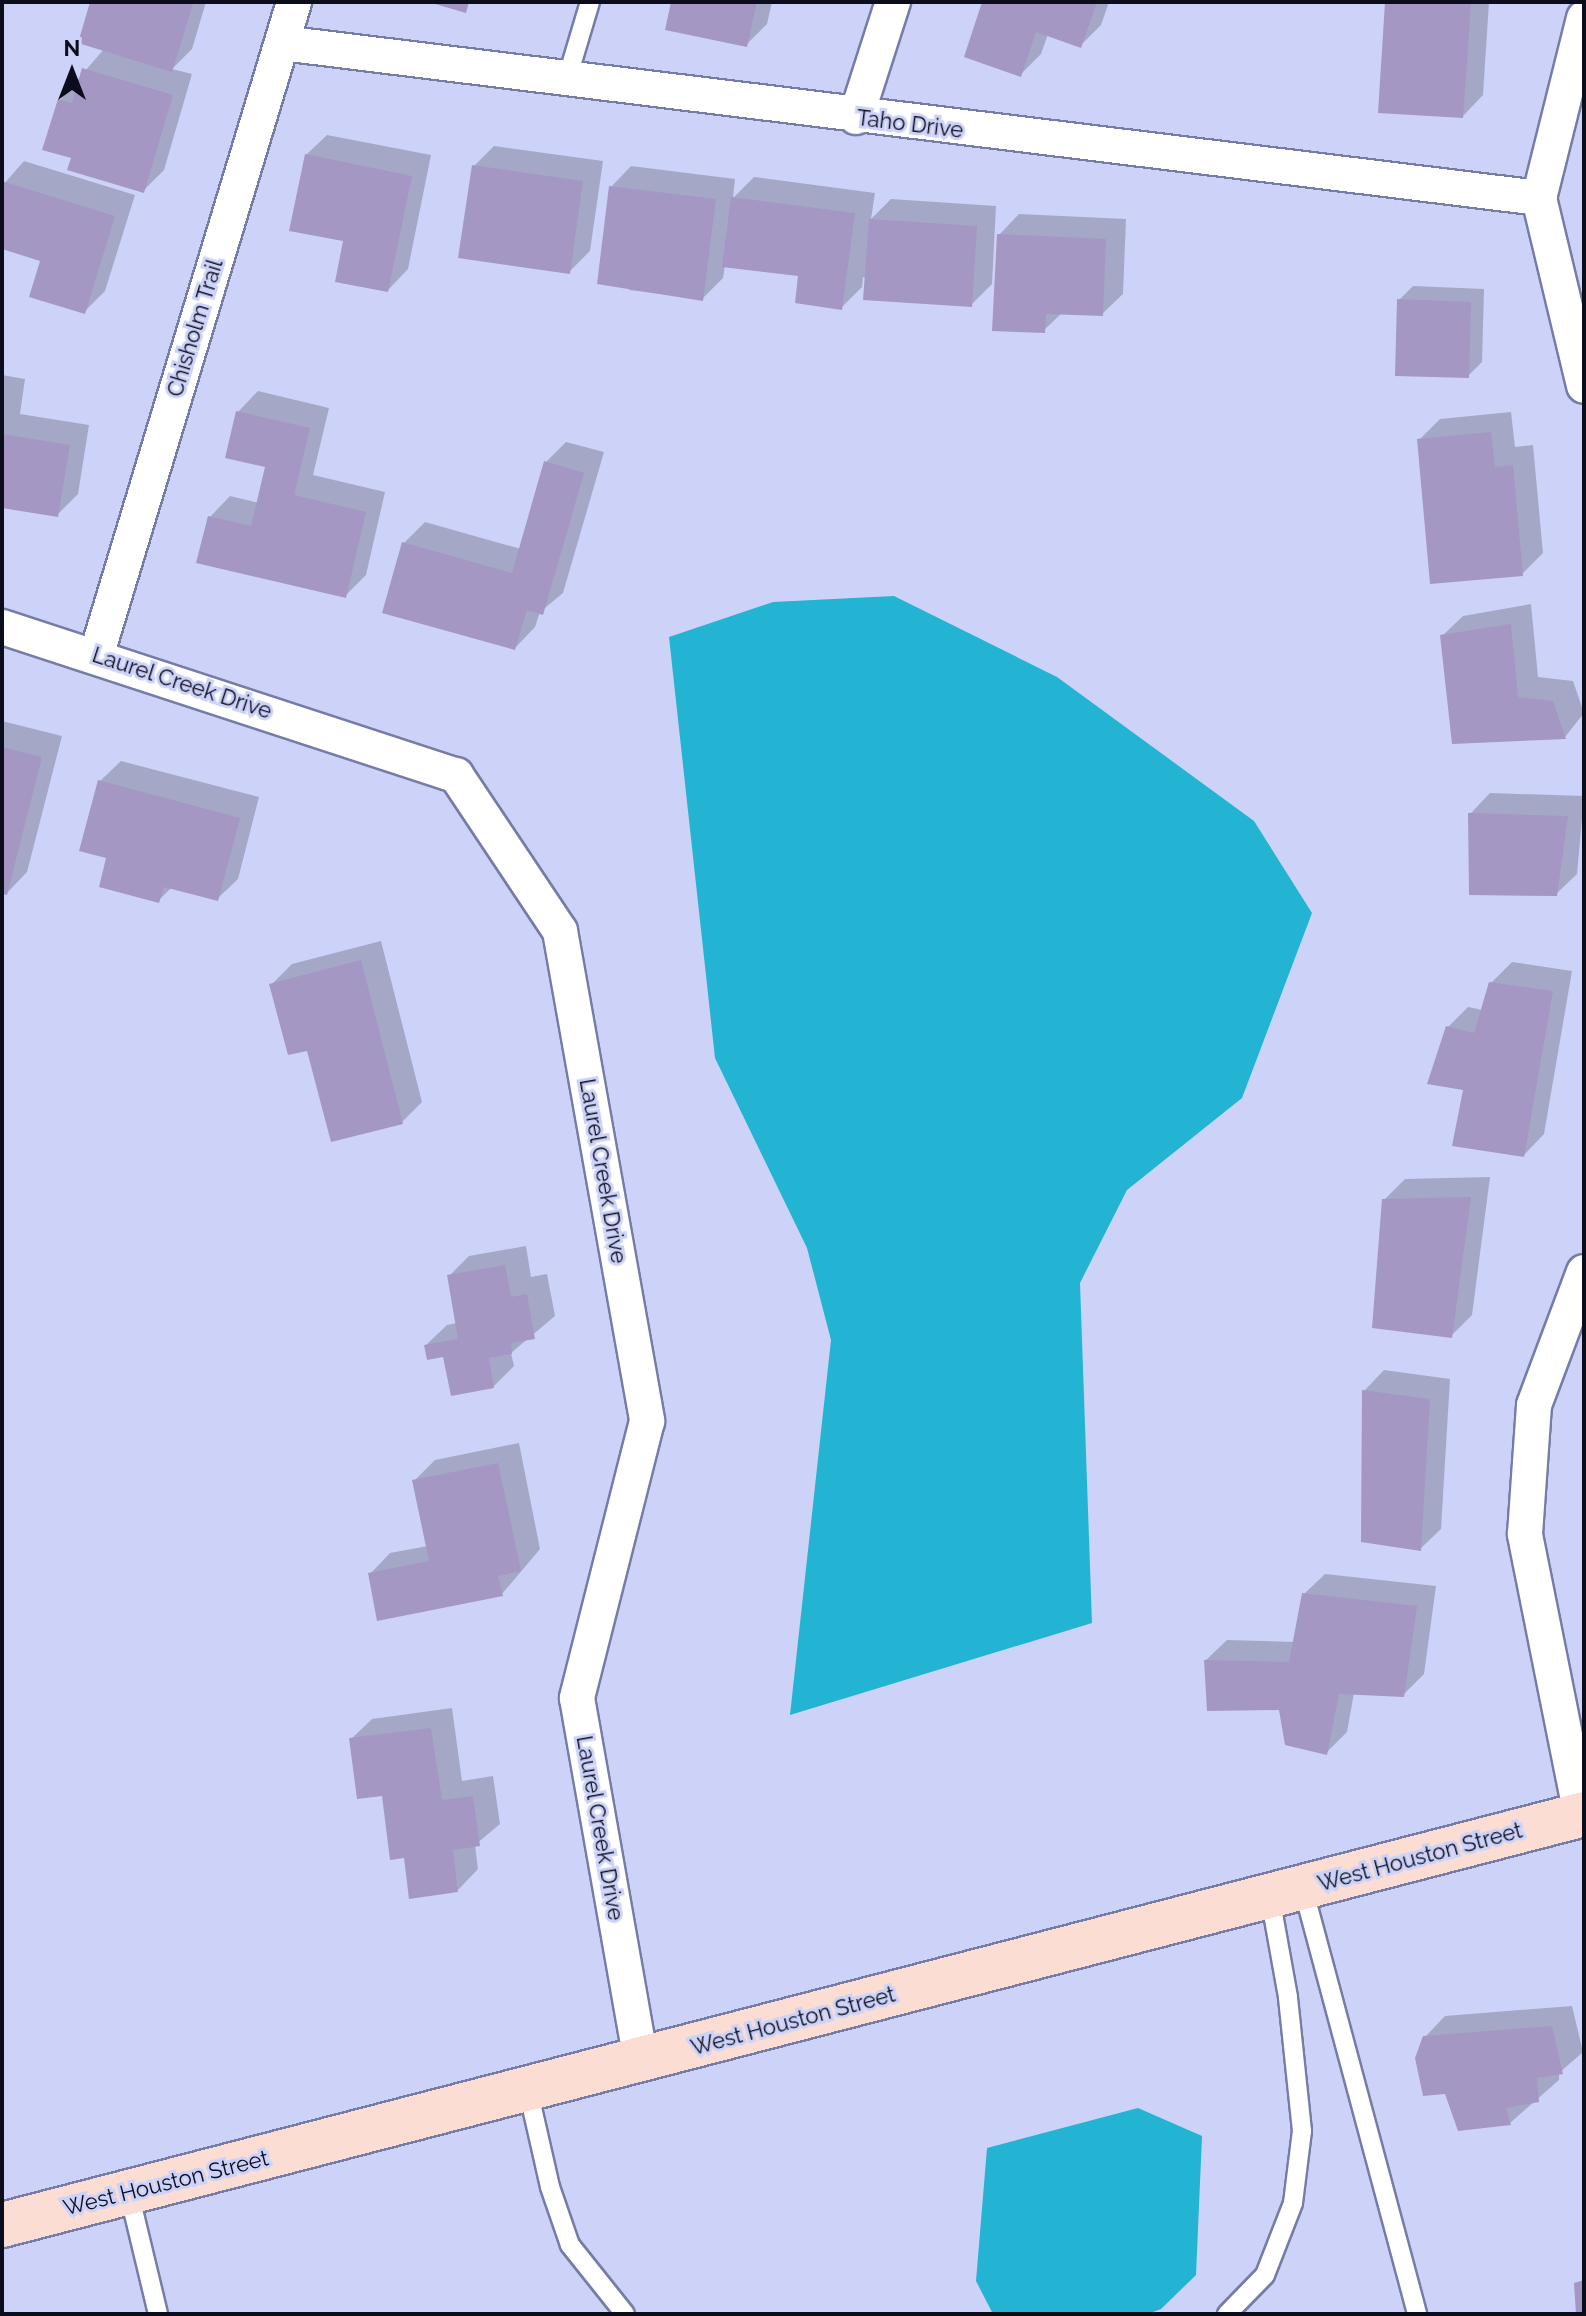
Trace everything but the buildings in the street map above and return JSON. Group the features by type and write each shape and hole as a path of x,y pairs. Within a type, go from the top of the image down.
{"main road":[{"name":"West Houston Street","path":"2,2225 1582,1814"}],"street":[{"name":"Chisholm Trail","path":"97,653 294,2"},
{"path":"856,117 893,2"},
{"path":"1584,18 1539,198 1584,386"},
{"name":"Taho Drive","path":"282,43 856,117 1539,198"},
{"name":"Laurel Creek Drive","path":"2,627 97,653 456,775 560,931 647,1421 577,1698 641,2061"},
{"path":"1582,1814 1525,1534 1534,1405 1584,1272"}],"lane":[{"path":"567,79 590,2"},
{"path":"1227,2314 1265,2275 1293,2203 1302,2131 1288,1997 1287,1892"},
{"path":"1287,1892 1417,2314"},
{"path":"528,2090 550,2187 570,2245 625,2314"},
{"path":"129,2193 158,2314"}],"water":[{"path":"894,596 1057,677 1254,821 1312,913 1242,1098 1127,1190 1080,1283 1092,1623 790,1715 831,1340 807,1248 715,1058 669,637 773,602"},
{"path":"1138,2108 1202,2136 1196,2275 1161,2309 1148,2314 993,2314 976,2281 987,2148"}]}
